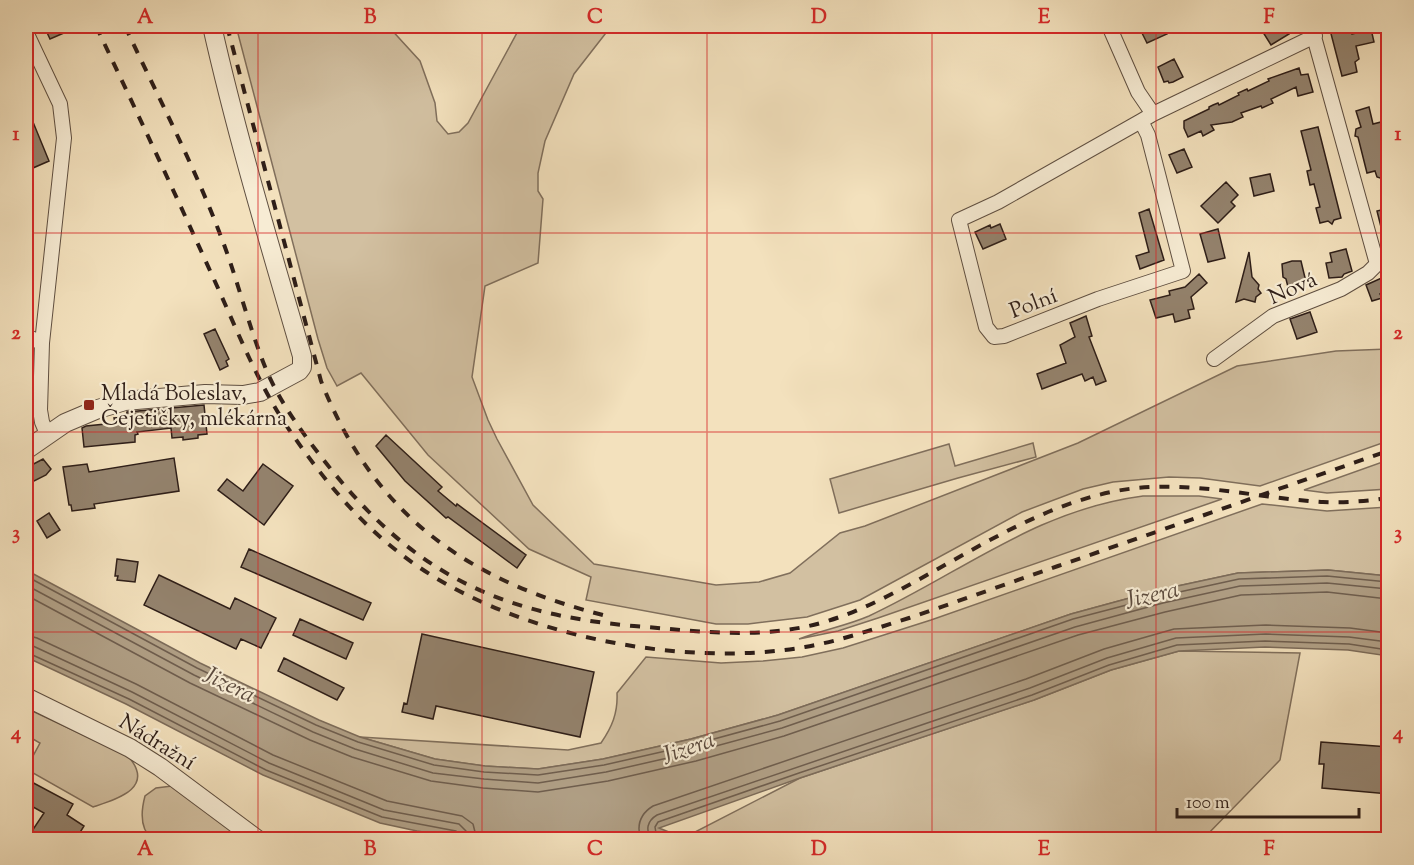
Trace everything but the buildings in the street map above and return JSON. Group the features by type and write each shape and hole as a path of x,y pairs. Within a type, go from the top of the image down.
{"street":[{"path":"26,450 64,423 98,409 125,401 205,394 229,396 252,394 295,374 302,367 302,356 243,150 212,26"},
{"path":"1109,26 1138,92 1153,114"},
{"path":"1313,31 1365,229 1383,261"},
{"name":"Polní","path":"1141,121 1148,135 1183,271 1098,299 1004,336 994,337 986,327 959,220 998,202 1153,114 1313,31"},
{"path":"26,32 60,104 64,138 42,343 40,410 48,436"},
{"name":"Nová","path":"1214,359 1273,316 1341,289 1383,261"},
{"path":"26,336 42,343"},
{"name":"Nádražní","path":"26,697 130,748 160,767 258,840"}],"shaded area":[{"path":"236,26 388,26 420,61 435,103 437,121 448,134 459,132 468,123 518,31 609,29 574,74 545,141 538,173 538,191 543,199 538,263 485,286 472,377 497,439 533,505 594,564 716,585 759,582 790,573 840,533 865,526 1078,443 1237,366 1336,351 1388,349 1388,441 1260,486 1200,478 1169,477 1113,482 1083,489 1022,512 860,600 807,617 748,624 716,624 586,600 591,577 529,549 428,455 361,373 337,386 327,368 318,339"},
{"path":"1033,443 1036,457 839,513 830,479 949,444 955,466"},
{"path":"1388,460 1388,489 1327,493 1304,490"},
{"path":"1143,496 1199,496 1222,499 878,618 838,631 799,639 869,616 1001,545 1068,514 1104,503"},
{"path":"1262,504 1327,511 1388,507 1388,576 1328,570 1238,573 1159,590 1071,614 778,715 691,739 603,759 538,769 485,766 435,759 360,737 568,750 601,743 614,720 617,693 646,657 721,663 802,657 843,648 931,620"},
{"path":"1179,651 1300,653 1280,760 1203,839 710,840 695,832 800,778 1034,700 1111,670"},
{"path":"26,708 128,756 136,767 138,776 136,784 122,796 93,807 26,769 40,743 26,735"},
{"path":"172,786 244,839 152,839 145,830 142,819 145,796 156,788"}],"water":[{"name":"Jizera","path":"26,570 200,663 319,720 360,737 435,759 485,766 538,769 603,759 691,739 778,715 1071,614 1159,590 1238,573 1328,570 1388,576 1388,656 1348,650 1265,647 1179,651 1111,670 1034,700 659,828 686,839 474,840 380,823 263,775 126,704 26,657"}],"railway":[{"path":"96,26 257,374 278,413 314,465 369,527 401,554 442,582 489,605 540,624 594,639 649,648 703,653 756,653 805,647 909,618 1388,451"},
{"path":"125,26 198,181 226,251 268,374 294,420 358,501 391,533 425,559 460,581 499,598 540,611 634,626 728,633 774,631 821,623 859,609 1036,517 1060,507 1111,492 1164,487 1217,490 1323,502 1356,502 1388,498"},
{"path":"227,26 321,381 343,429 369,471 400,507 434,538 472,564 514,585 561,603 611,617"}],"place":[{"name":"Mladá Boleslav, Čejetičky, mlékárna","path":"89,405"}]}
